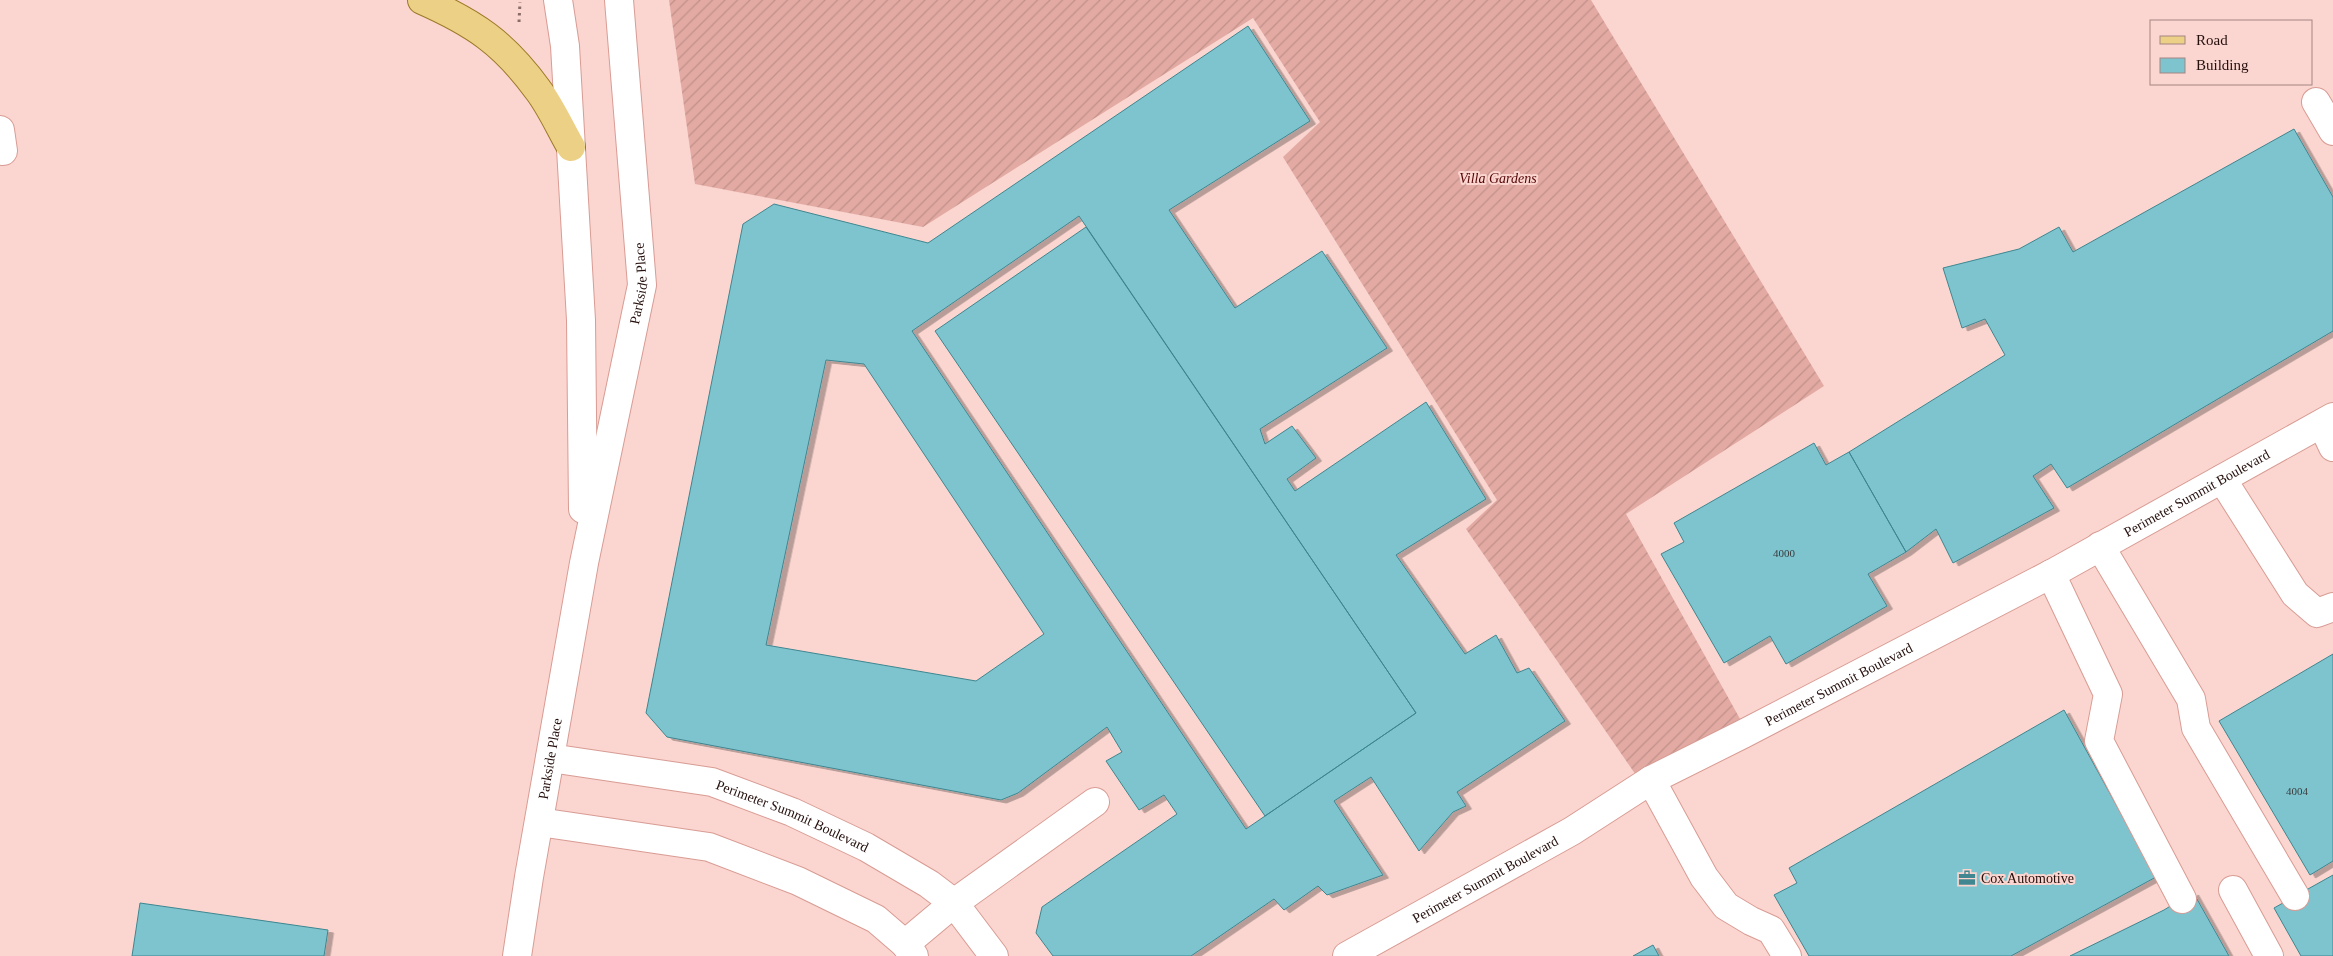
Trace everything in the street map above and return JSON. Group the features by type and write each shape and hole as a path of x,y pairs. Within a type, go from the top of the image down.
{"main road":[{"path":"422,0 471,24 503,47 539,91 571,147"}],"street":[{"name":"Parkside Place","path":"558,0 565,46 580,320 584,563"},
{"name":"Parkside Place","path":"518,956 538,822 584,563 642,284 619,0"},
{"path":"2316,102 2333,131"},
{"name":"Perimeter Summit Boulevard","path":"1347,956 1572,832 1651,780 1752,730 2050,574 2222,478 2329,429"},
{"path":"2222,478 2295,594 2317,613 2333,607"},
{"path":"2100,546 2191,699 2196,728 2295,896"},
{"path":"2050,574 2108,694 2099,742 2182,899"},
{"name":"Perimeter Summit Boulevard","path":"550,758 712,782 792,812 866,847 929,884 954,903 994,956"},
{"path":"1651,780 1704,878 1726,906 1751,921 1772,930 1787,956"},
{"path":"538,822 709,847 798,881 876,919 910,950 954,903 1095,802"},
{"path":"2233,890 2269,956"}],"path":[{"path":"518,28 520,2"}],"green space":[{"name":"Villa Gardens","path":"669,0 1591,0 1824,386 1626,514 1749,735 1647,791 1466,529 1497,500 1283,157 1320,122 1253,18 923,227 695,184"}],"building":[{"path":"1248,26 1310,121 1169,210 1235,308 1322,251 1387,348 1260,429 1265,444 1292,426 1316,458 1287,479 1295,491 1426,402 1486,499 1396,555 1465,654 1496,635 1517,673 1529,668 1565,721 1457,792 1466,806 1453,812 1419,851 1371,777 1334,801 1383,875 1327,895 1318,886 1284,910 1274,899 1191,956 1053,956 1036,933 1042,907 1177,814 1164,795 1139,810 1106,761 1122,752 1107,727 1018,793 1001,800 667,737 646,713 743,224 774,204 928,243","holes":["1079,216 1416,713 1246,829 912,331","826,360 864,364 1044,634 976,681 766,645"]},
{"path":"2294,129 2333,197 2333,331 2067,488 2051,464 2033,476 2054,508 1953,563 1936,529 1906,552 1849,452 2005,355 1985,319 1962,328 1943,268 2019,249 2059,227 2073,252"},
{"path":"1086,227 1416,713 1265,816 935,331"},
{"path":"1814,443 1826,465 1849,452 1906,552 1868,574 1887,606 1786,664 1770,636 1724,663 1661,554 1684,542 1674,523"},
{"path":"2333,654 2333,861 2310,875 2219,721"},
{"path":"2064,710 2156,877 2011,956 1809,956 1774,895 1797,883 1789,868"},
{"path":"2333,875 2333,956 2301,956 2274,908"},
{"path":"2193,892 2229,956 2070,956 2164,910"},
{"path":"140,903 328,930 324,956 132,956"},
{"path":"1653,945 1659,956 1633,956"}],"place":[{"name":"Cox Automotive","path":"1967,878"}]}
